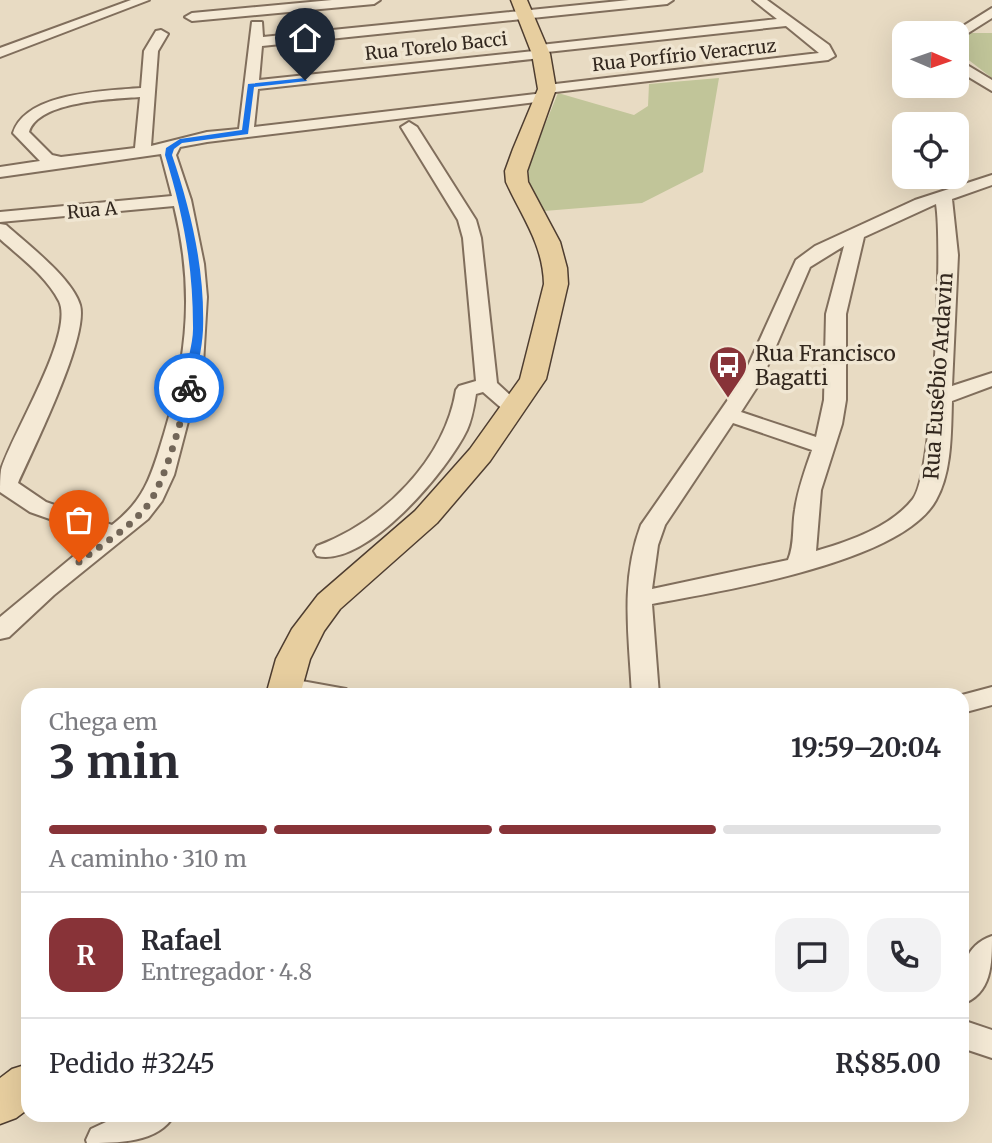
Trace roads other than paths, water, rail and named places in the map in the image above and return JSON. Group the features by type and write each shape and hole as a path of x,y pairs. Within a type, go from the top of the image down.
{"main road":[{"path":"285,688 292,659 329,602 426,517 480,455 536,373 556,284 556,257 517,182 516,171 545,93 541,52 522,7"},
{"path":"0,1104 21,1088"}],"street":[{"path":"0,53 144,0"},
{"path":"192,17 374,0"},
{"path":"256,42 522,7 667,0"},
{"path":"759,0 790,22"},
{"path":"970,27 992,12"},
{"name":"Rua Torelo Bacci","path":"251,85 790,22"},
{"name":"Rua Porfírio Veracruz","path":"0,172 170,148 180,141 825,58 829,54 790,22"},
{"path":"246,132 257,25"},
{"path":"970,31 992,30"},
{"path":"143,152 151,51 161,34"},
{"path":"970,72 992,87"},
{"path":"61,162 46,158 21,133 23,123 31,116 72,101 146,92"},
{"path":"409,127 467,220 472,238 487,385 513,408"},
{"path":"0,631 61,576 135,519 148,505 158,485 191,383 199,303 196,265 183,200 168,155 170,148"},
{"path":"646,688 640,598 644,545 653,525 751,381 775,333 802,264 821,250 856,233 943,195 992,180"},
{"name":"Rua Eusébio Ardavin","path":"640,598 800,563 862,545 899,526 918,509 931,487 940,398 947,245 943,195"},
{"name":"Rua A","path":"0,217 183,200"},
{"path":"0,229 64,295 73,313 60,357 3,483 38,507 114,534"},
{"path":"800,563 805,549 806,512 831,424 835,400 836,314 856,233"},
{"path":"940,398 992,379"},
{"path":"326,551 344,547 360,537 403,500 454,436 466,390 487,385"},
{"path":"729,415 824,447"},
{"path":"969,702 992,696"},
{"path":"969,981 992,949"},
{"path":"969,1036 992,1044"},
{"path":"104,1140 141,1122"}],"place":[{"name":"Rua Francisco Bagatti","path":"728,399"}]}
